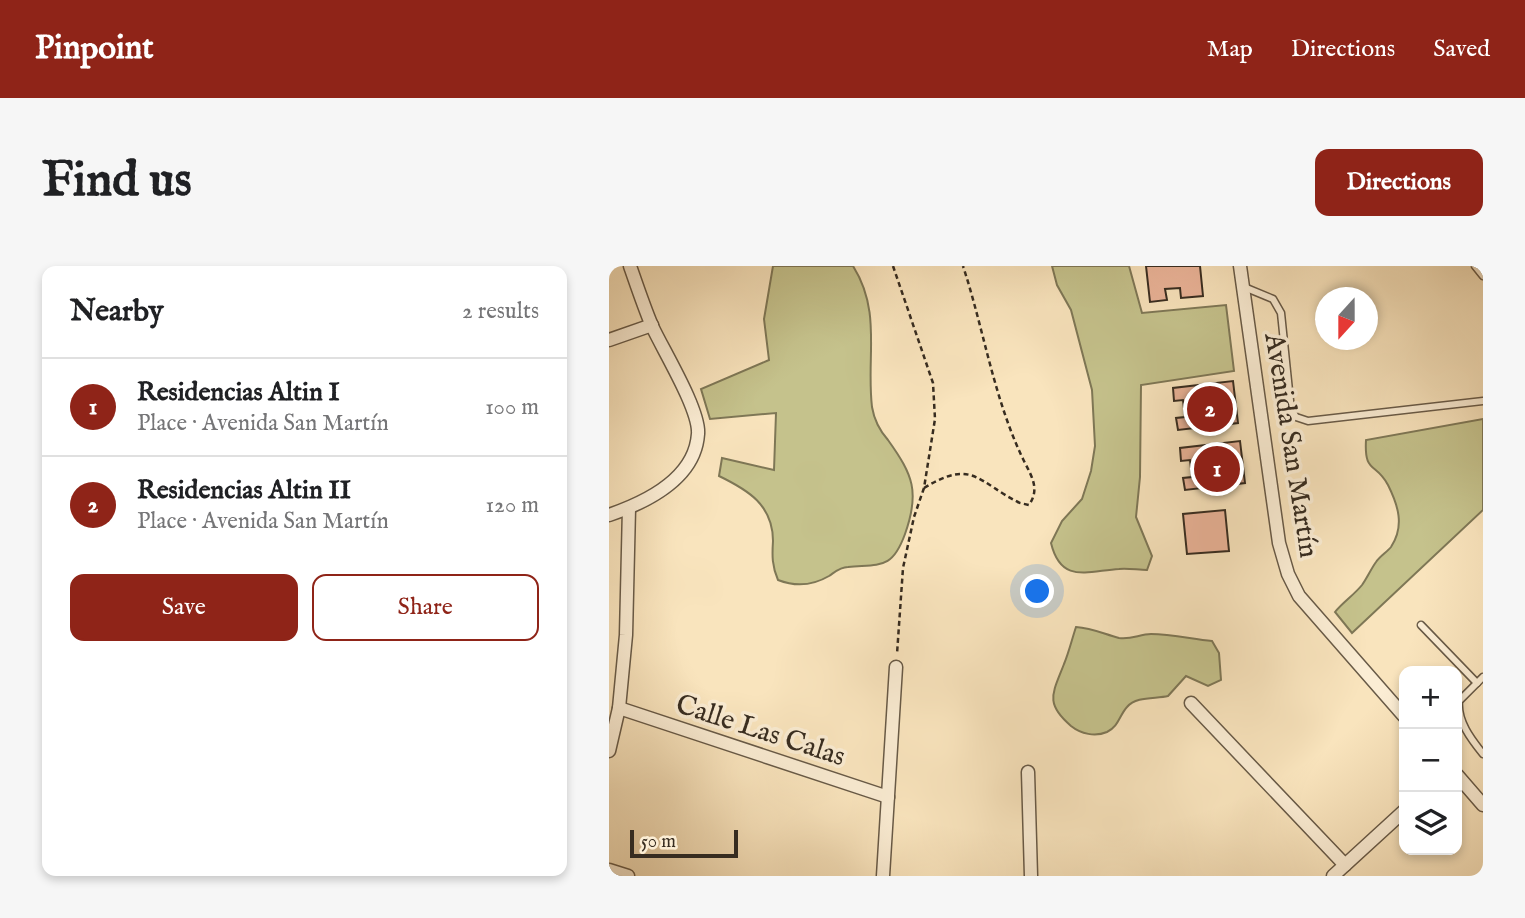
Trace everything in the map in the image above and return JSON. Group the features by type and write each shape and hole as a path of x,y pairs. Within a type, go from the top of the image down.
{"street":[{"path":"609,514 629,508 675,481 685,471 698,433 695,414 652,325 630,266"},
{"name":"Avenida San Martín","path":"1240,266 1279,544 1288,574 1299,596 1399,710"},
{"path":"609,340 652,325"},
{"path":"609,751 619,708 626,635 629,508"},
{"path":"883,876 896,667"},
{"path":"1191,703 1345,865"},
{"name":"Calle Las Calas","path":"619,708 888,797"},
{"path":"1028,772 1031,876"},
{"path":"1462,781 1483,804"},
{"path":"1333,876 1399,816"},
{"path":"609,870 628,876"}],"lane":[{"path":"1475,266 1483,276"},
{"path":"1244,288 1273,299 1281,313 1291,410 1300,419 1308,421 1349,418 1483,401"},
{"path":"1421,625 1480,680 1459,701 1459,713 1470,738 1483,754"}],"path":[{"path":"893,266 933,383 935,419 924,488 913,517 903,568 896,667"},
{"path":"924,488 942,477 956,473 971,474 1020,503 1029,505 1036,495 1027,466 1010,432 963,266"}],"shaded area":[{"path":"773,266 853,266 862,283 870,318 873,411 880,429 897,452 908,474 913,495 905,534 890,559 877,565 843,568 816,582 804,584 778,580 773,561 772,528 764,508 749,493 719,476 722,458 774,470 776,413 710,419 701,389 769,360 764,319"},
{"path":"1052,266 1129,266 1142,313 1226,305 1234,371 1141,385 1140,477 1136,517 1152,556 1147,570 1077,572 1061,565 1055,556 1051,543 1062,521 1082,499 1095,446 1092,390 1071,310 1057,285"},
{"path":"1483,419 1483,510 1352,633 1335,612 1362,585 1378,560 1391,547 1399,523 1395,500 1388,485 1367,458 1366,440"},
{"path":"1076,627 1119,638 1159,634 1212,641 1219,653 1221,680 1208,686 1186,676 1168,696 1131,703 1114,727 1107,732 1084,733 1062,718 1053,697"}],"building":[{"path":"1146,266 1200,266 1203,296 1181,298 1180,288 1165,289 1167,300 1150,302"},
{"path":"1233,381 1238,423 1178,430 1176,418 1185,417 1183,400 1174,401 1173,388"},
{"path":"1240,441 1245,483 1185,490 1183,478 1192,477 1190,460 1181,461 1180,448"},
{"path":"1225,510 1229,551 1187,554 1183,514"}],"place":[{"name":"Residencias Altin II","path":"1210,409"},
{"name":"Residencias Altin I","path":"1217,469"}]}
